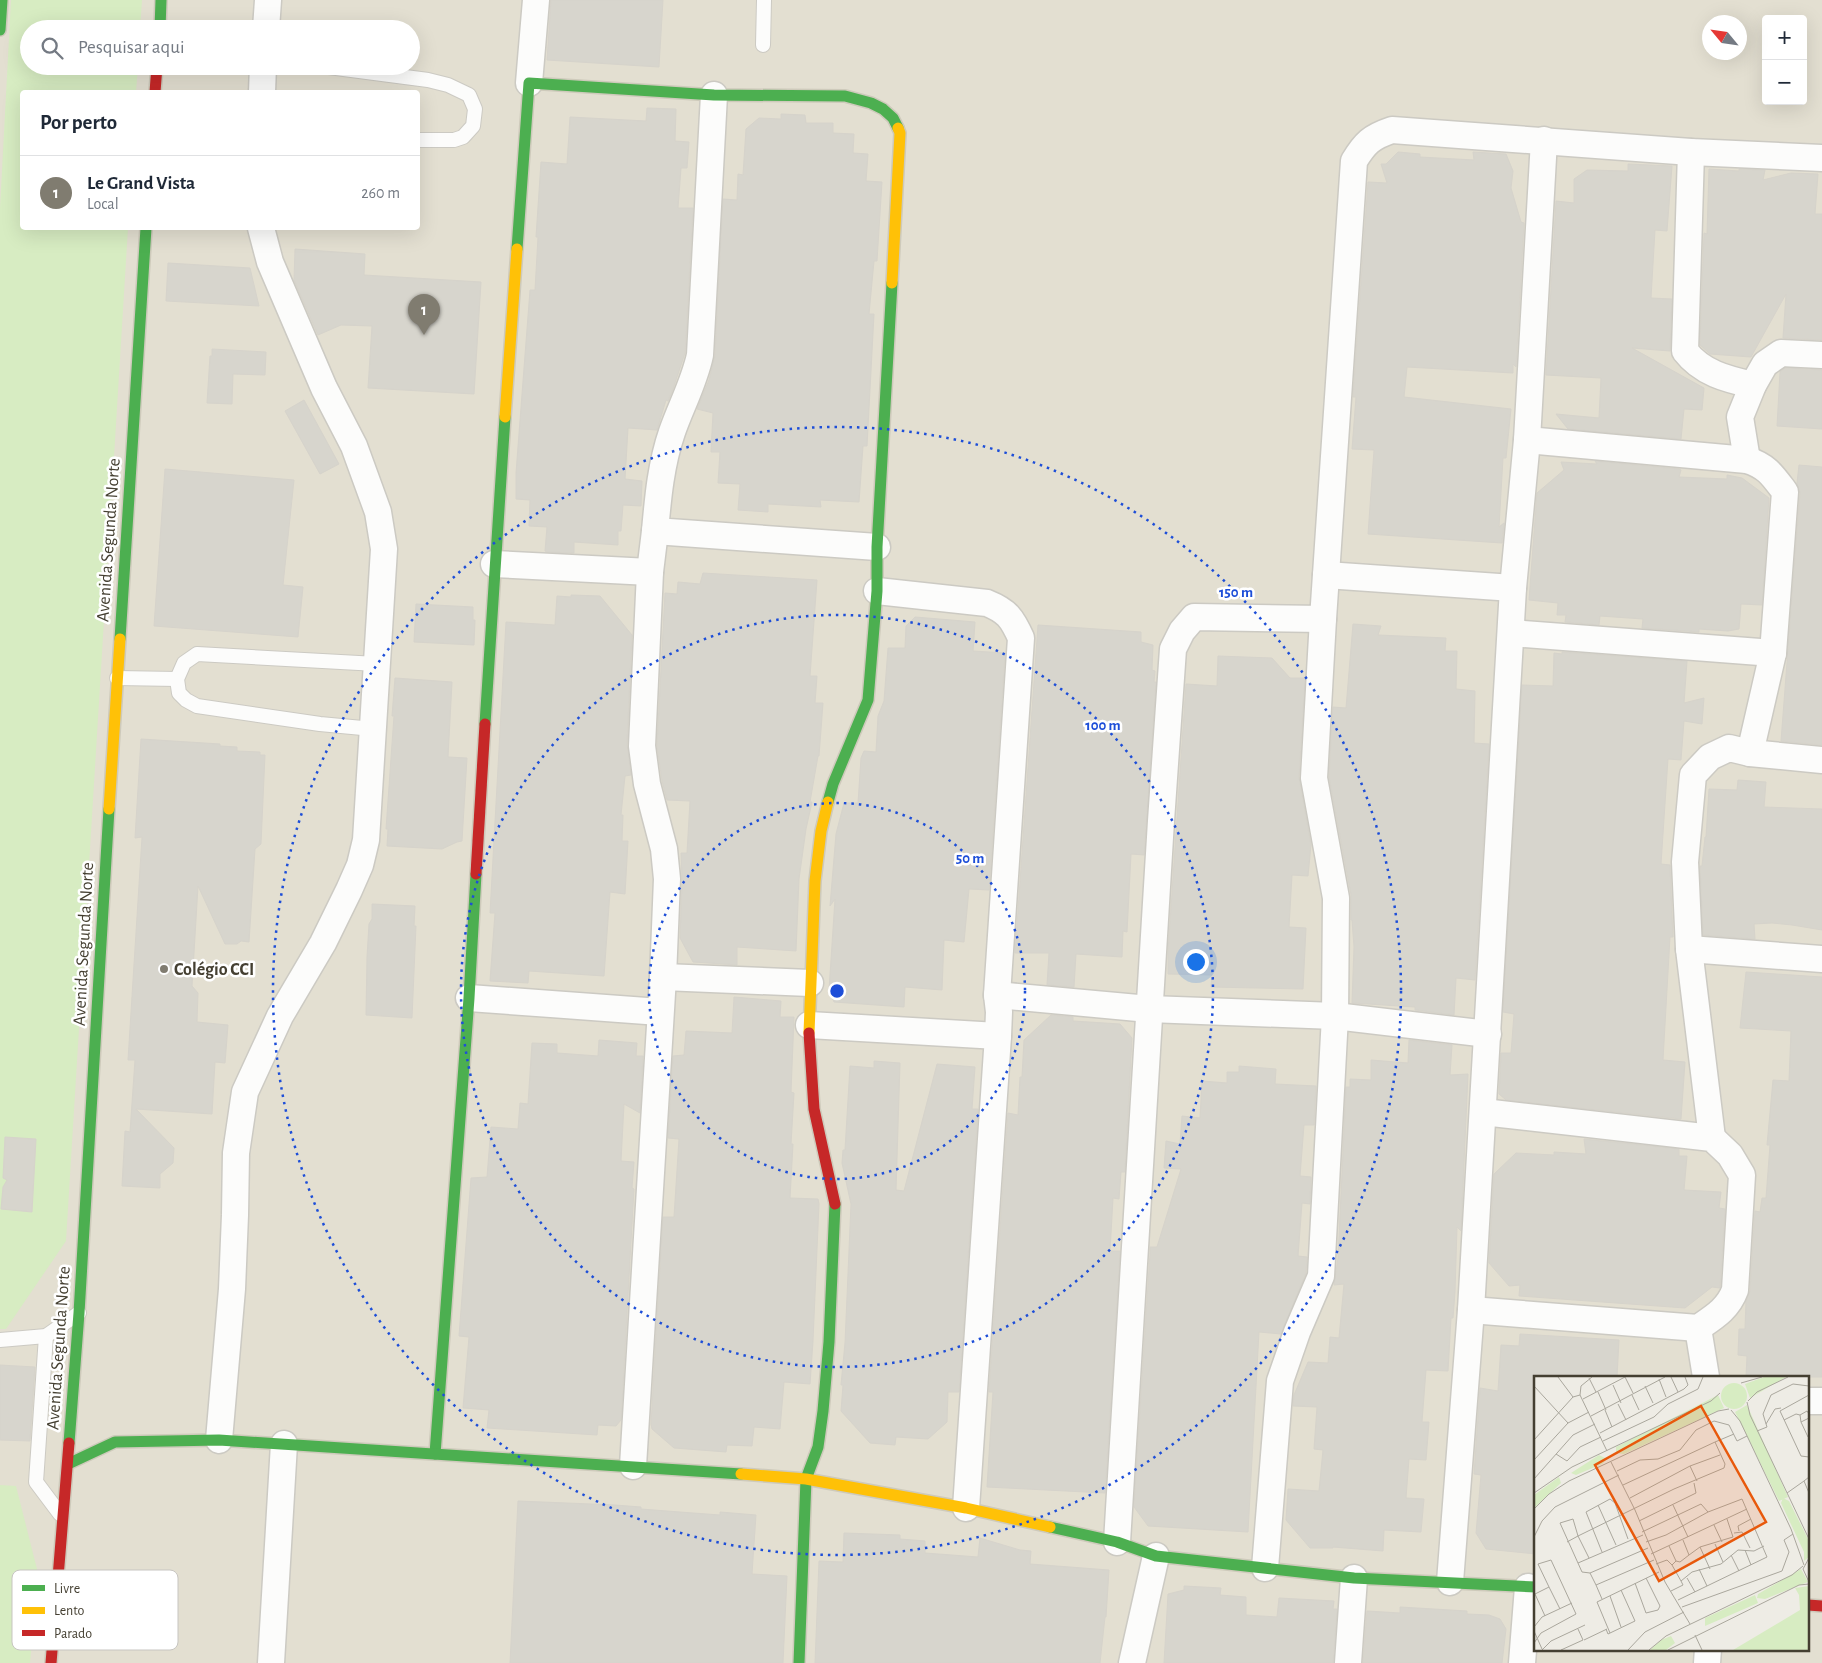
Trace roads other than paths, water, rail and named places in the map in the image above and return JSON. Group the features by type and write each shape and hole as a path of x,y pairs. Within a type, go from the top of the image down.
{"street":[{"path":"0,30 2,0"},
{"path":"160,20 161,0"},
{"path":"267,20 268,0"},
{"path":"435,1454 469,998 494,564 536,0"},
{"path":"155,90 156,75"},
{"path":"262,90 263,75"},
{"path":"529,82 714,94 845,96 865,100 878,107 893,118 900,132 877,547 877,591 868,700 833,784 821,831 815,881 809,1025 814,1108 835,1203 829,1342 823,1411 818,1447 806,1479 799,1663"},
{"path":"633,1466 663,977 667,879 664,849 647,784 642,746 650,572 659,479 672,432 696,374 700,355 714,94"},
{"path":"1266,1568 1280,1381 1297,1332 1321,1276 1334,1016 1336,898 1314,778 1354,161 1364,145 1377,135 1392,130 1691,152 1822,158"},
{"path":"1450,1582 1471,1310 1513,588 1527,440 1544,140"},
{"path":"1691,152 1685,350 1692,360 1720,377 1753,385"},
{"name":"Avenida Segunda Norte","path":"59,1570 79,1313 146,230"},
{"path":"218,1440 232,1289 236,1153 245,1092 280,1016 323,943 360,865 366,840 384,549 378,512 354,446 324,388 270,262 262,230"},
{"path":"1747,460 1740,417 1753,385 1765,364 1782,353 1822,355"},
{"path":"1527,440 1747,460 1759,464 1772,475 1785,492 1773,653 1750,753"},
{"path":"654,530 877,547"},
{"path":"494,564 650,572"},
{"path":"1326,575 1513,588"},
{"path":"877,591 986,603 1000,608 1012,619 1021,638 997,995 999,1012 998,1036 966,1508"},
{"path":"1117,1542 1173,649 1182,631 1194,617 1323,619"},
{"path":"1511,632 1773,653"},
{"path":"1712,1138 1689,949 1685,862 1693,775 1710,757 1729,748 1750,753 1822,760"},
{"path":"1689,949 1822,958"},
{"path":"663,977 810,983"},
{"path":"997,995 1149,1009 1334,1016 1488,1034"},
{"path":"469,998 660,1012"},
{"path":"809,1025 998,1036"},
{"path":"1471,1310 1698,1328 1724,1310 1735,1290 1742,1175 1730,1155 1712,1138 1483,1112"},
{"path":"1698,1328 1706,1376"},
{"path":"71,1418 86,1426"},
{"path":"100,1434 115,1442"},
{"path":"68,1464 115,1442 218,1440 633,1466 806,1479 966,1508 1117,1542 1156,1556 1354,1578 1532,1587 1522,1663"},
{"path":"271,1663 284,1444"},
{"path":"1132,1663 1156,1556"},
{"path":"1348,1663 1354,1578"},
{"name":"Avenida Segunda Norte","path":"51,1663 52,1650"},
{"path":"1707,1663 1708,1650"}],"lane":[{"path":"763,45 764,0"},
{"path":"390,75 428,80 469,95 475,109 473,126 463,137 454,140 420,140"},
{"path":"373,729 320,724 197,706 186,700 179,693 177,679 184,663 197,654 377,664"},
{"path":"117,678 177,679"},
{"path":"0,1340 46,1336 79,1313"},
{"path":"46,1336 36,1482 63,1518"}],"place":[{"name":"Le Grand Vista","path":"424,335"},
{"name":"Colégio CCI","path":"164,969"}]}
